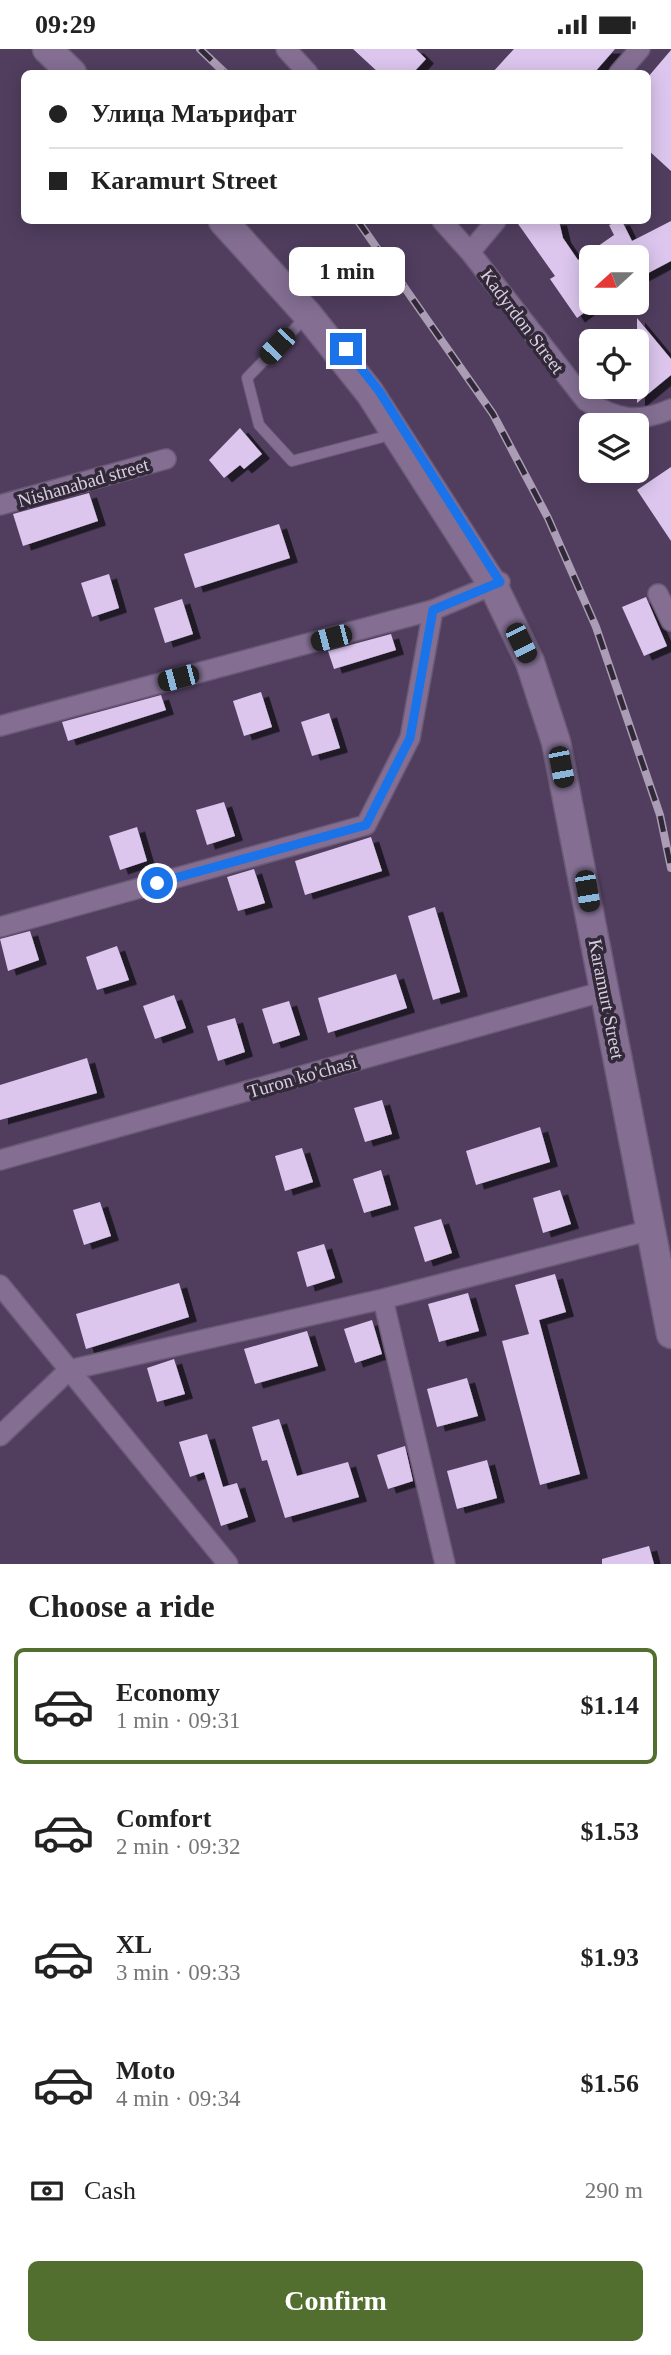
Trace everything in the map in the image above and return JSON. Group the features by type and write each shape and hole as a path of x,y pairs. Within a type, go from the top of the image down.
{"main road":[{"path":"47,49 69,70"},
{"path":"64,49 85,70"},
{"name":"Karamurt Street","path":"226,224 308,315 370,393 497,583 530,662 556,742 671,1334"},
{"name":"Karamurt Street","path":"238,224 313,308 379,391 497,583 538,659 564,740 671,1284"}],"street":[{"path":"286,49 306,70"},
{"path":"622,70 640,49"},
{"name":"Kadyrdon Street","path":"445,224 470,252 586,401 610,415 642,418 671,409"},
{"path":"470,252 493,224"},
{"name":"Nishanabad street","path":"0,505 166,459"},
{"path":"0,726 433,610 497,583"},
{"path":"658,594 671,621"},
{"path":"0,927 366,825 410,738 433,610"},
{"name":"Turon ko'chasi","path":"0,1160 605,991"},
{"path":"0,1436 69,1370 383,1299 651,1230"},
{"path":"0,1285 222,1562"},
{"path":"383,1299 444,1564"}],"lane":[{"path":"308,315 247,378 259,425 292,461 396,434"}],"building":[{"path":"353,49 416,49 426,59 416,70 376,70"},
{"path":"514,49 615,49 597,70 495,70"},
{"path":"671,50 671,171 651,153 651,73"},
{"path":"671,221 671,261 649,273 649,245 600,245 614,235 609,225 612,224 624,224 632,241"},
{"path":"518,224 560,224 563,238 579,259 581,315 577,318 550,279 555,276"},
{"path":"637,318 646,329 637,329"},
{"path":"649,332 671,359 671,375 649,393"},
{"path":"240,428 262,454 244,469 240,465 224,478 209,460"},
{"path":"671,467 671,541 637,490"},
{"path":"89,493 98,521 23,546 13,514"},
{"path":"279,524 290,558 195,588 184,554"},
{"path":"109,574 119,608 92,617 81,583"},
{"path":"646,597 667,646 644,656 622,607"},
{"path":"182,599 193,634 165,643 154,608"},
{"path":"391,634 396,650 334,669 328,651"},
{"path":"261,692 272,727 244,736 233,701"},
{"path":"161,695 166,710 68,741 62,722"},
{"path":"329,713 340,748 312,756 301,722"},
{"path":"224,802 235,836 207,845 196,810"},
{"path":"137,827 147,861 120,870 109,836"},
{"path":"371,837 382,871 305,895 295,861"},
{"path":"254,869 265,903 238,911 227,877"},
{"path":"435,907 460,992 433,1000 408,916"},
{"path":"30,931 39,960 8,971 0,939"},
{"path":"117,946 129,980 97,990 86,957"},
{"path":"396,974 407,1008 328,1033 318,998"},
{"path":"174,995 186,1028 155,1039 143,1006"},
{"path":"289,1001 300,1035 273,1044 262,1009"},
{"path":"235,1018 245,1052 218,1061 207,1026"},
{"path":"87,1058 97,1093 0,1120 0,1085"},
{"path":"382,1100 392,1134 365,1142 354,1108"},
{"path":"540,1127 550,1162 476,1185 466,1151"},
{"path":"302,1148 313,1182 285,1191 275,1156"},
{"path":"381,1170 391,1205 364,1213 353,1179"},
{"path":"560,1190 571,1224 543,1233 533,1198"},
{"path":"100,1202 111,1236 84,1245 73,1210"},
{"path":"441,1219 452,1253 425,1262 414,1227"},
{"path":"324,1244 335,1278 307,1287 297,1252"},
{"path":"555,1274 566,1312 539,1320 580,1474 540,1485 502,1341 529,1334 515,1285"},
{"path":"179,1283 189,1317 86,1349 76,1314"},
{"path":"468,1293 479,1331 439,1342 428,1304"},
{"path":"372,1320 382,1354 355,1363 344,1329"},
{"path":"307,1331 318,1366 255,1384 244,1349"},
{"path":"174,1359 185,1394 157,1402 147,1368"},
{"path":"467,1378 478,1416 437,1427 427,1389"},
{"path":"279,1419 297,1476 348,1462 359,1497 285,1518 267,1460 262,1461 252,1427"},
{"path":"207,1434 223,1487 237,1483 248,1517 221,1526 204,1472 190,1477 179,1442"},
{"path":"405,1446 413,1481 388,1489 377,1455"},
{"path":"487,1460 497,1498 457,1509 447,1471"},
{"path":"649,1546 654,1564 602,1564 602,1559"}],"railway":[{"path":"200,49 222,70"},
{"path":"360,224 493,414 548,518 596,627 660,815 671,868"}],"route":[{"path":"157,883 366,825 385,794 410,738 433,610 500,582 379,391 346,349"}]}
